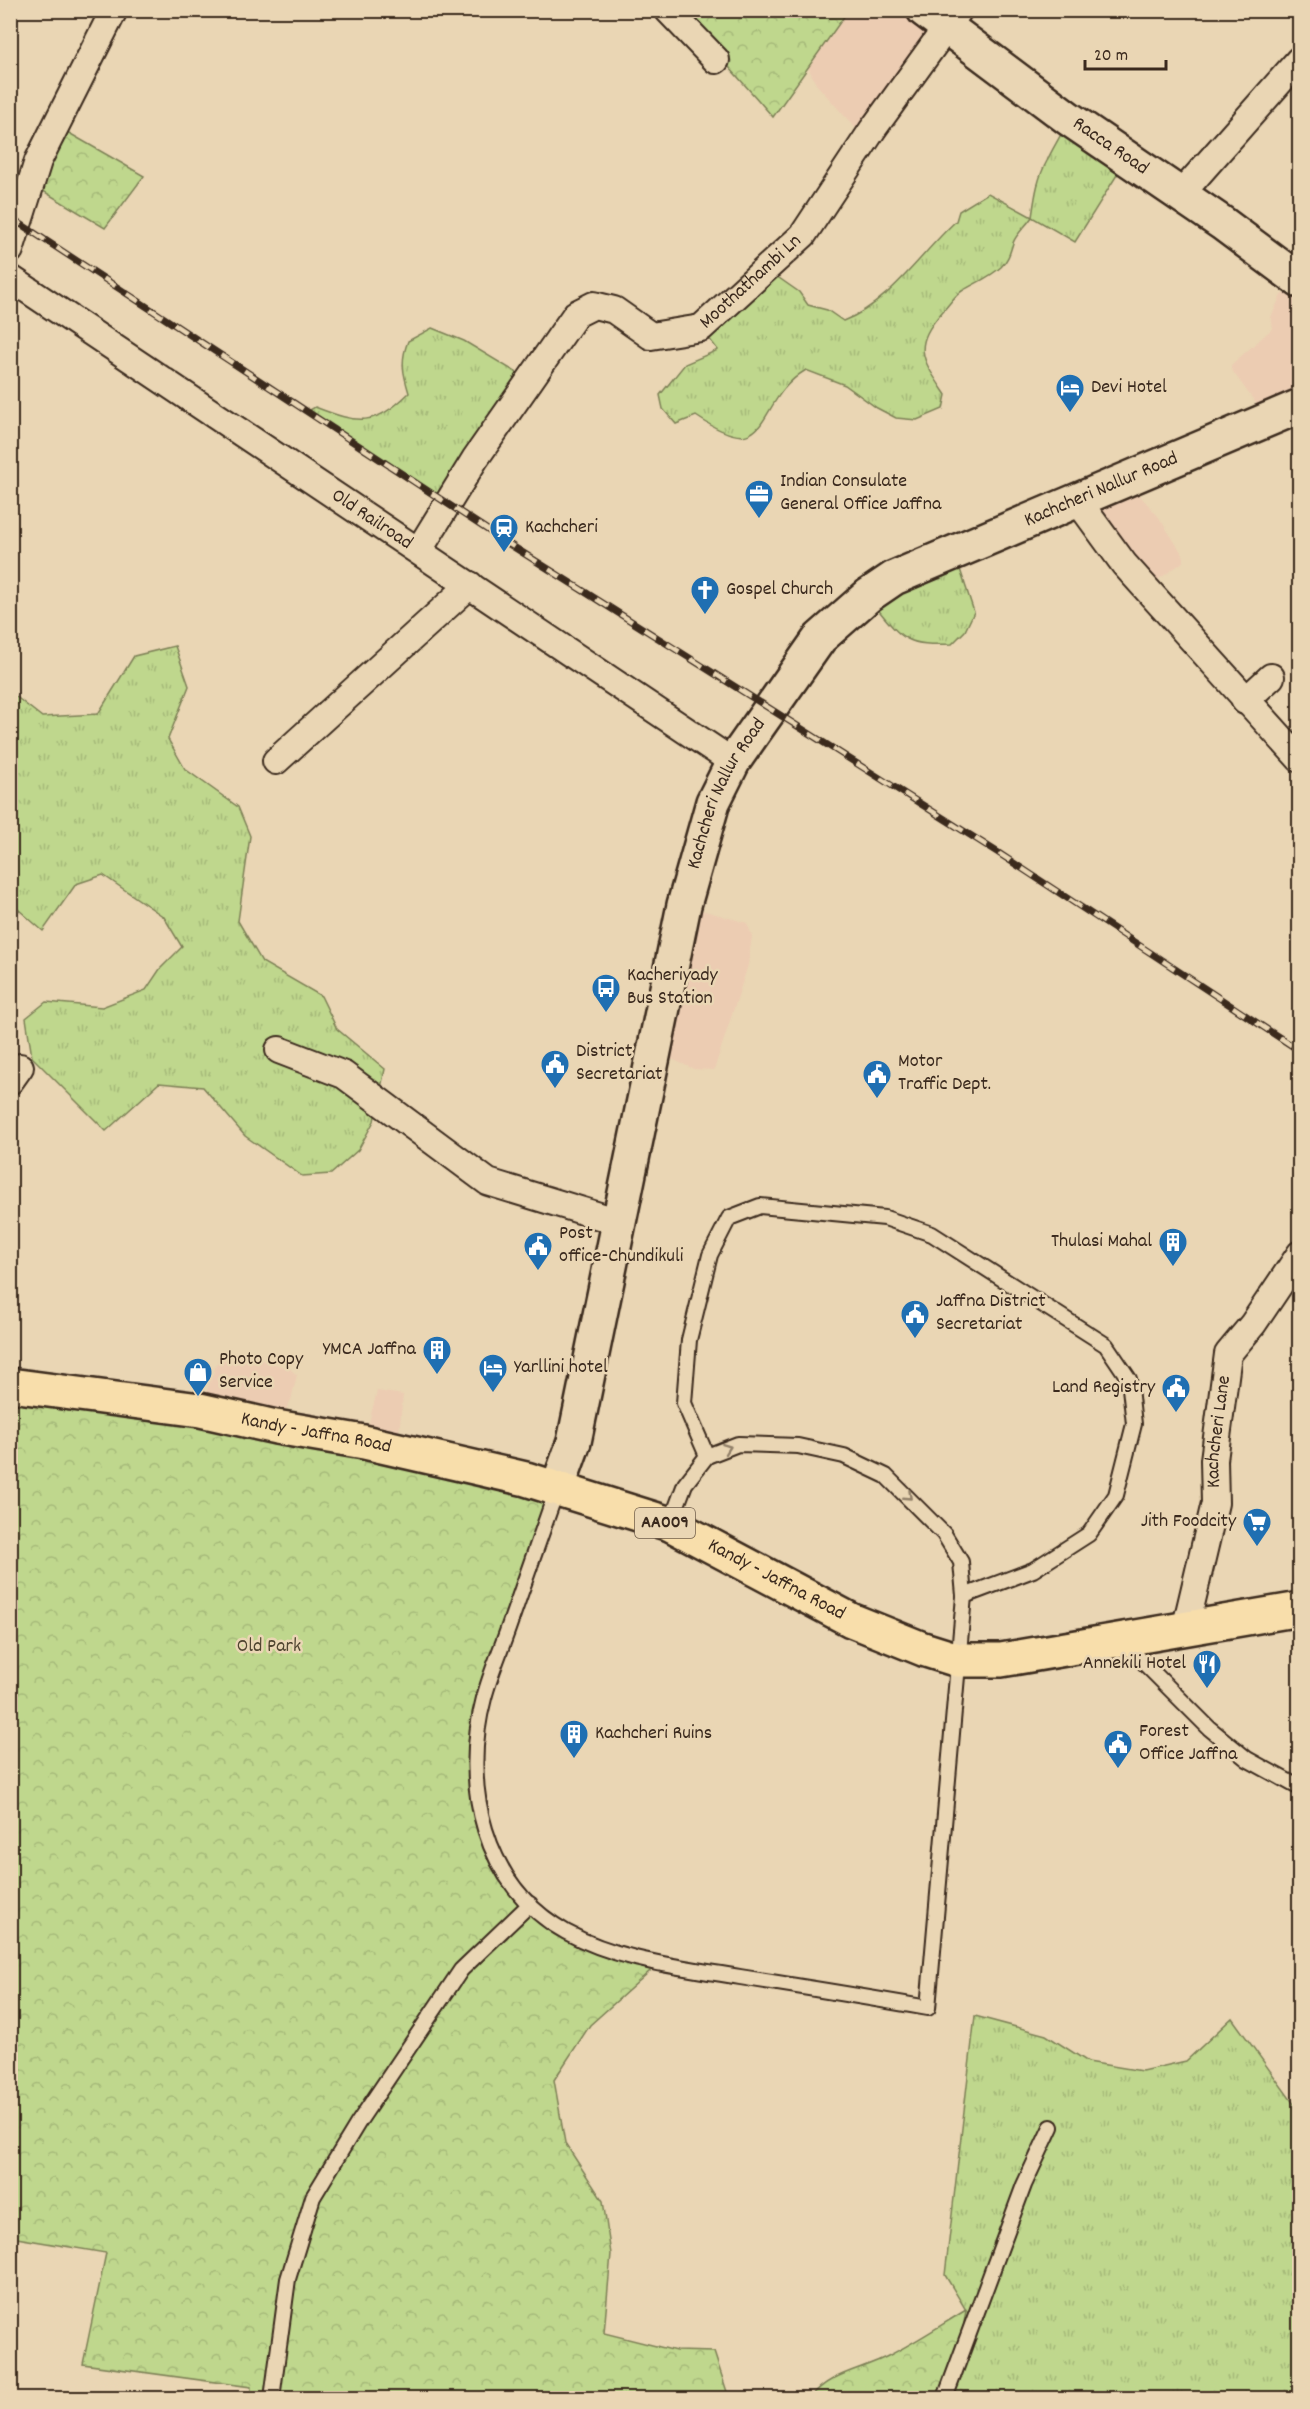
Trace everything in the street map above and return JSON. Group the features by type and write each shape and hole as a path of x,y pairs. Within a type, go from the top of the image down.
{"highway":[{"name":"Kandy - Jaffna Road","path":"10,1385 200,1410 364,1442 526,1479 670,1524 850,1620 923,1649 958,1660 1001,1660 1299,1609"}],"street":[{"path":"10,250 38,161 114,10"},
{"path":"668,10 716,60"},
{"name":"Racca Road","path":"944,16 1068,118 1299,280"},
{"name":"Moothathambi Ln","path":"419,550 475,459 576,314 594,305 614,310 651,336 701,327 803,235 944,16"},
{"path":"1180,195 1299,60"},
{"name":"Old Railroad","path":"10,278 733,762"},
{"name":"Kachcheri Nallur Road","path":"557,1489 574,1442 684,905 712,802 733,762 820,638 869,595 894,578 1299,406"},
{"path":"1078,501 1125,564 1299,759"},
{"path":"276,761 470,585"},
{"path":"1245,701 1271,677"},
{"path":"279,1050 344,1075 488,1182 619,1222"},
{"name":"Kachcheri Lane","path":"1185,1630 1215,1503 1214,1460 1228,1354 1253,1324 1299,1254"}],"lane":[{"path":"707,1456 684,1403 689,1340 710,1255 729,1218 760,1206 885,1218 932,1234 1106,1345 1128,1380 1134,1424 1116,1495 1089,1534 1033,1570 964,1596"},
{"path":"557,1489 483,1698 477,1742 475,1785 484,1833 504,1872 530,1904 564,1931 609,1952 658,1963 928,2008 953,1748 964,1596 961,1562 944,1534 886,1476 844,1456 798,1446 738,1444 707,1456 685,1484 670,1524"},
{"path":"1121,1640 1209,1728 1247,1759 1299,1788"},
{"path":"272,2398 288,2280 313,2197 358,2123 461,1970 530,1904"},
{"path":"945,2398 1024,2185 1051,2127"}],"shaded area":[{"path":"848,11 924,11 949,27 859,132 816,84 808,67"},
{"path":"1299,285 1299,406 1262,412 1231,369 1231,365 1273,328 1271,317 1281,295"},
{"path":"1126,480 1158,516 1183,555 1183,562 1156,581 1078,501"},
{"path":"684,905 747,923 752,936 748,965 714,1070 694,1069 656,1052"},
{"path":"237,1352 290,1369 297,1375 291,1400 276,1427 200,1410 219,1357"},
{"path":"377,1391 403,1395 398,1443 364,1442"}],"green space":[{"path":"685,11 848,11 773,117 714,50"},
{"path":"1068,118 1127,159 1075,242 1032,217 1041,175"},
{"path":"55,125 144,176 105,228 28,182"},
{"path":"988,193 1032,217 1014,240 1004,264 957,295 933,323 927,334 924,353 931,372 946,395 943,409 917,420 896,418 877,408 845,385 806,370 789,383 760,425 751,433 739,436 721,431 696,416 676,424 663,409 660,395 685,364 718,350 701,328 766,269 799,292 808,305 827,310 843,321 860,313 890,290 956,221 959,211"},
{"path":"432,328 464,341 529,380 448,503 308,411 315,407 355,419 375,417 386,412 409,393 403,367 408,341"},
{"path":"958,563 974,612 965,631 952,644 925,644 908,639 893,627 876,607 894,578"},
{"path":"175,646 189,686 168,739 185,769 238,807 250,836 238,921 262,962 321,996 337,1029 385,1069 374,1121 358,1150 331,1174 302,1176 245,1136 203,1087 159,1083 106,1131 32,1057 26,1018 46,1002 102,1007 146,990 160,969 182,947 164,917 103,875 76,884 43,931 11,903 10,692 42,717 98,714 134,656"},
{"name":"Old Park","path":"10,1385 557,1489 483,1698 475,1785 504,1872 564,1931 659,1963 590,2025 554,2080 565,2143 603,2201 611,2254 604,2333 676,2351 714,2352 729,2398 250,2398 251,2387 83,2364 106,2253 11,2237"},
{"path":"975,2016 1046,2035 1088,2062 1142,2071 1186,2061 1232,2018 1299,2111 1299,2398 945,2398 966,2310 945,2275"},
{"path":"966,2310 957,2367 945,2398 810,2398 827,2382 890,2355"}],"railway":[{"path":"10,217 509,544 997,852 1300,1051"}],"place":[{"name":"Devi Hotel","path":"1070,414"},
{"name":"Indian Consulate General Office Jaffna","path":"759,520"},
{"name":"Kachcheri","path":"504,554"},
{"name":"Gospel Church","path":"705,616"},
{"name":"Kacheriyady Bus Station","path":"606,1014"},
{"name":"District Secretariat","path":"555,1090"},
{"name":"Motor Traffic Dept.","path":"877,1100"},
{"name":"Thulasi Mahal","path":"1173,1268"},
{"name":"Post office-Chundikuli","path":"538,1272"},
{"name":"Jaffna District Secretariat","path":"915,1340"},
{"name":"YMCA Jaffna","path":"437,1376"},
{"name":"Yarllini hotel","path":"493,1394"},
{"name":"Photo Copy Service","path":"198,1398"},
{"name":"Land Registry","path":"1176,1414"},
{"name":"Jith Foodcity","path":"1257,1548"},
{"name":"Annekili Hotel","path":"1207,1690"},
{"name":"Kachcheri Ruins","path":"574,1760"},
{"name":"Forest Office Jaffna","path":"1118,1770"}]}
